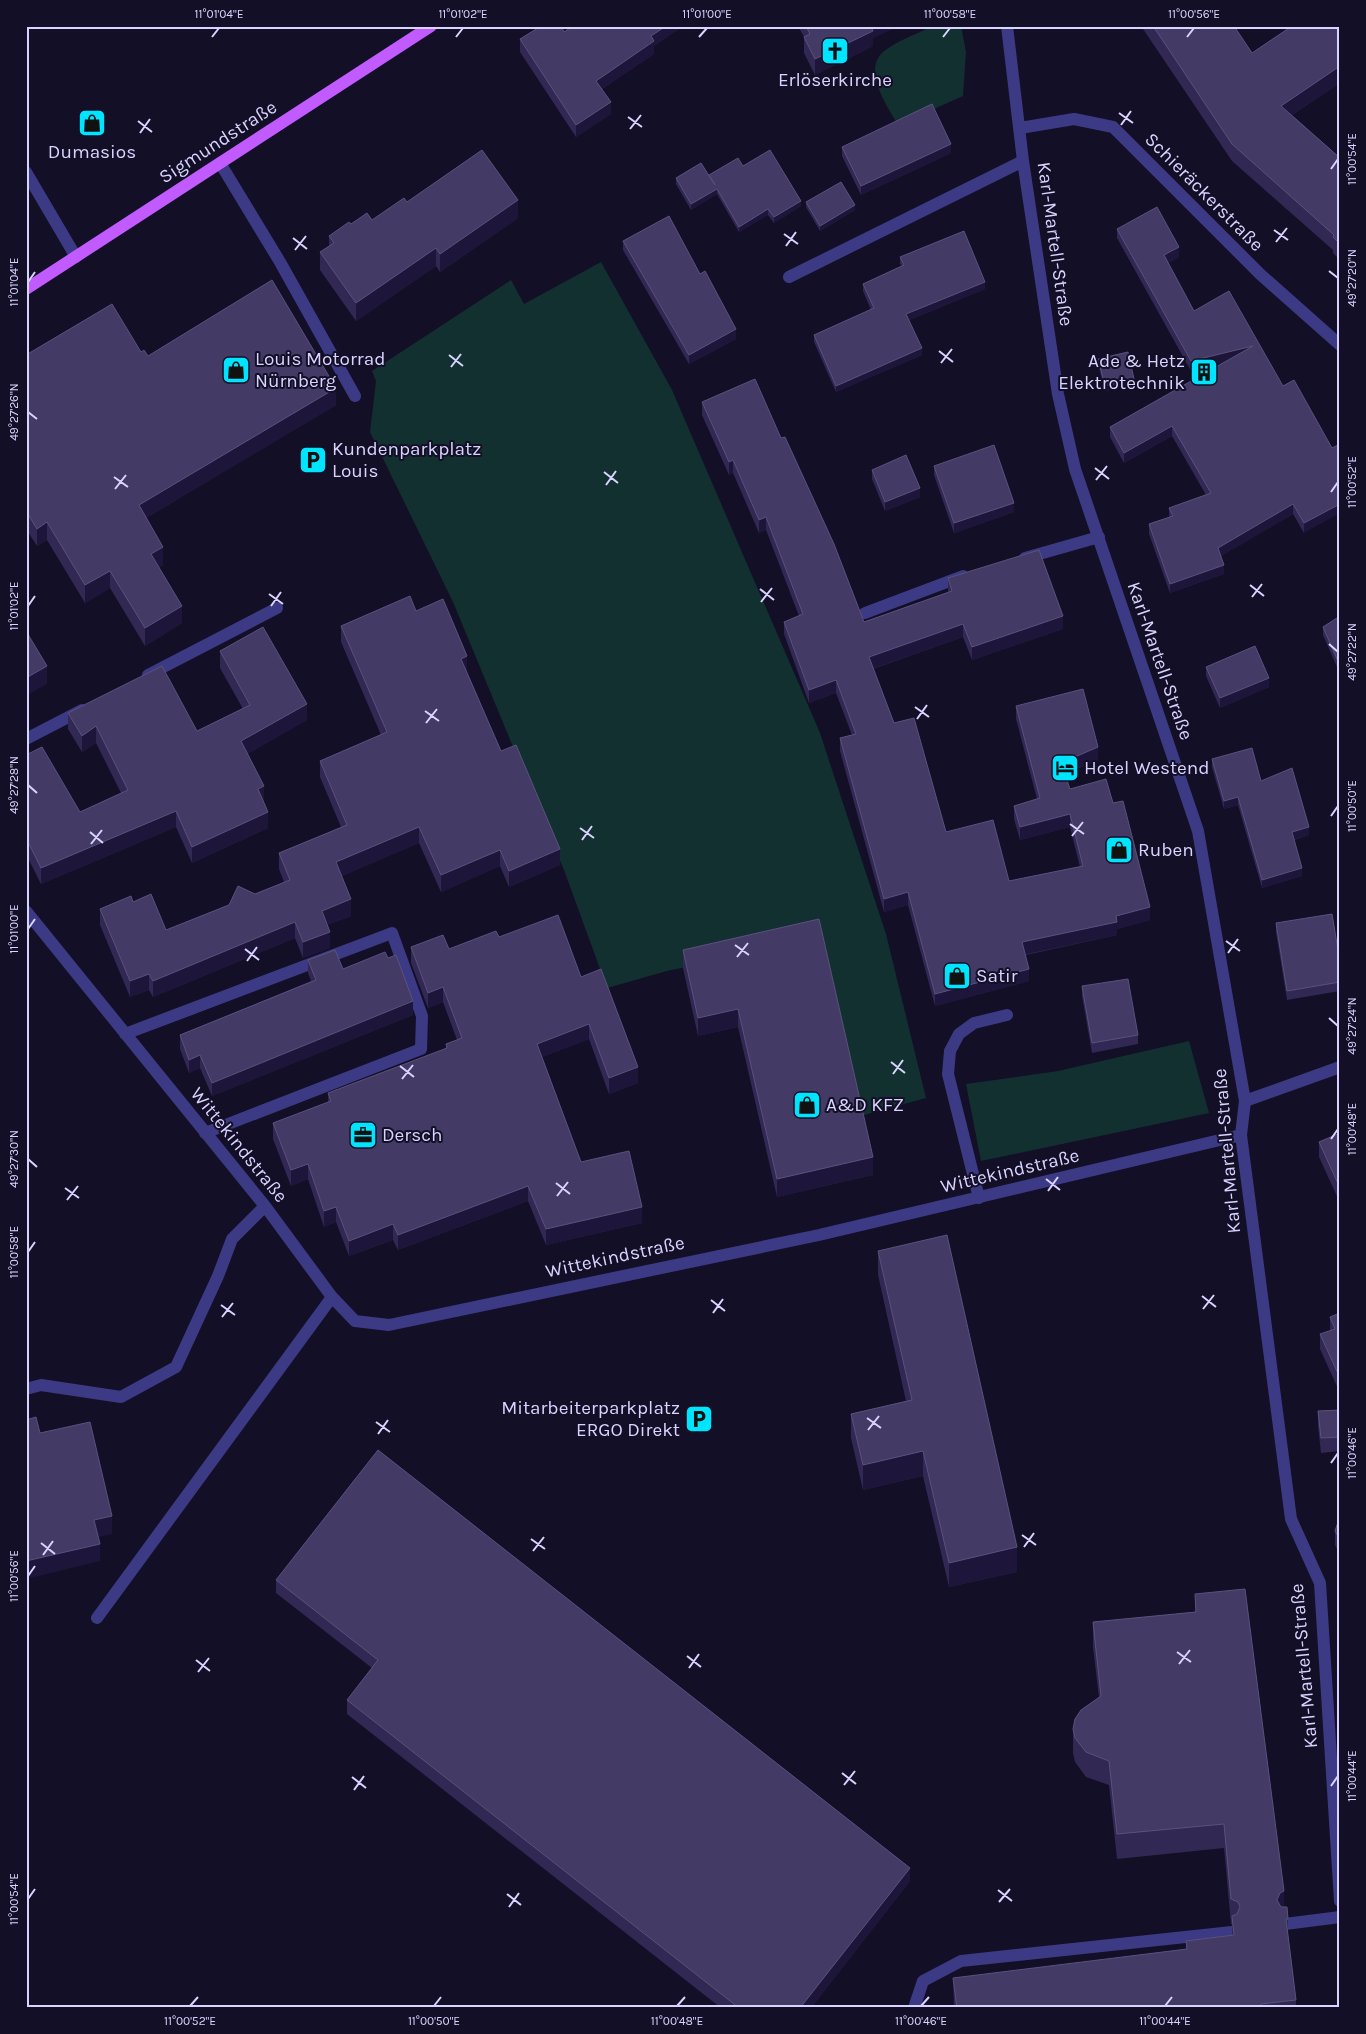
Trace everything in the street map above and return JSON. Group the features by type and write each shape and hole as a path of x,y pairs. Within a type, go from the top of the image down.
{"main road":[{"name":"Sigmundstraße","path":"26,289 431,26"}],"street":[{"name":"Karl-Martell-Straße","path":"1007,26 1023,161 1058,394 1075,469 1198,831 1245,1101 1241,1135 1291,1519 1320,1583 1340,1901"},
{"name":"Schieräckerstraße","path":"1020,128 1074,119 1113,128 1260,274 1340,345"},
{"path":"789,277 1023,161"},
{"path":"220,163 280,262 355,396"},
{"path":"26,172 76,257"},
{"path":"1013,561 1099,537"},
{"path":"865,613 979,571"},
{"path":"139,680 277,608"},
{"path":"26,739 95,703"},
{"name":"Wittekindstraße","path":"26,911 265,1206 332,1297 355,1321 389,1324 819,1234 1241,1135"},
{"path":"125,1034 392,933 422,1016 421,1049 205,1132"},
{"path":"979,1198 948,1074 950,1051 959,1034 974,1023 1007,1015"},
{"path":"1245,1101 1340,1067"},
{"path":"26,1388 41,1386 121,1397 176,1367 218,1276 232,1239 265,1206"},
{"path":"98,1618 332,1297"},
{"path":"1286,1924 1340,1917"},
{"path":"914,2008 923,1981 961,1961 1232,1932"}],"green space":[{"path":"932,26 961,26 966,52 963,96 898,125 879,88 875,68 878,59 889,47"},
{"path":"601,262 672,390 820,733 886,934 926,1098 864,1115 822,938 667,971 607,988 564,870 453,602 370,432 376,381 372,371 511,280 524,304"},
{"path":"1189,1041 1209,1113 981,1161 966,1084 1058,1071"}],"building":[{"path":"541,26 561,26 564,32 573,26 666,26 651,36 654,41 596,81 611,102 576,125 520,39"},
{"path":"806,26 871,26 873,31 815,59 804,37 810,34"},
{"path":"1153,26 1234,26 1252,53 1292,26 1340,26 1340,66 1281,106 1340,158 1340,244 1333,237 1334,235 1232,144"},
{"path":"932,104 951,144 861,186 842,147"},
{"path":"482,150 518,200 440,254 436,248 356,303 320,252 334,243 329,236 349,222 351,224 367,213 372,220 404,198 407,202"},
{"path":"770,150 801,201 774,217 768,209 739,227 717,189 691,204 676,178 701,163 715,185 709,175 738,158 743,166"},
{"path":"841,182 855,205 820,226 806,202"},
{"path":"1157,207 1179,247 1164,255 1194,311 1229,291 1283,386 1294,380 1332,448 1340,444 1340,504 1304,523 1293,504 1218,548 1224,565 1170,584 1149,524 1173,516 1169,508 1211,493 1172,426 1124,453 1110,427 1253,346 1191,361 1117,229"},
{"path":"669,216 700,274 705,271 736,329 689,355 623,241"},
{"path":"964,231 985,282 906,314 922,348 836,386 814,335 874,308 863,284 904,265 900,257"},
{"path":"272,280 336,388 139,505 163,547 151,554 182,606 145,628 110,571 85,585 47,522 37,529 26,511 26,355 112,304 141,352 144,350 148,356"},
{"path":"1128,352 1134,379 1105,386 1098,359"},
{"path":"755,379 781,438 785,437 834,544 864,622 952,591 948,578 1039,550 1063,616 972,647 963,624 869,657 894,723 914,718 946,832 993,820 1009,881 1083,866 1070,814 1020,827 1014,806 1040,798 1016,706 1083,689 1098,747 1061,763 1070,789 1106,779 1113,803 1123,801 1150,907 1116,916 1117,922 1022,942 1029,969 935,994 908,892 884,899 840,738 856,734 836,680 809,690 784,622 803,614 766,517 759,520 733,460 729,462 702,402"},
{"path":"994,445 1014,503 954,523 934,466"},
{"path":"906,455 920,488 885,502 872,470"},
{"path":"410,596 416,611 443,599 467,656 461,659 501,751 516,745 560,849 509,871 500,850 441,875 419,827 336,862 351,899 322,911 330,932 303,942 295,922 153,981 149,974 130,981 100,909 131,896 133,902 151,894 166,930 229,905 238,886 255,894 290,880 279,853 347,825 320,761 387,732 341,626"},
{"path":"1340,616 1340,666 1323,627"},
{"path":"263,627 307,704 241,741 264,786 258,789 268,812 192,847 176,811 41,868 26,838 26,755 42,747 80,812 128,790 96,726 82,736 68,713 162,666 197,731 250,705 220,651"},
{"path":"26,631 47,666 26,678"},
{"path":"1255,646 1269,678 1220,698 1206,667"},
{"path":"1252,748 1261,781 1292,768 1309,827 1292,832 1302,868 1262,880 1238,797 1224,801 1212,759"},
{"path":"1332,914 1340,962 1340,982 1287,991 1276,923"},
{"path":"558,915 581,977 601,969 638,1067 609,1078 589,1024 537,1044 581,1162 629,1151 642,1207 546,1229 528,1186 398,1235 393,1224 349,1241 336,1207 324,1211 308,1164 291,1170 273,1123 331,1101 328,1093 447,1048 446,1044 462,1038 443,987 428,993 411,947 443,935 449,949 496,931 499,937"},
{"name":"A&D KFZ","path":"819,919 873,1157 777,1179 738,1009 698,1018 683,950"},
{"path":"335,950 343,969 385,952 388,958 396,955 413,1001 212,1083 200,1055 189,1060 180,1035 316,980 308,960"},
{"path":"1128,979 1138,1035 1092,1043 1082,986"},
{"path":"1340,1133 1340,1188 1319,1142"},
{"path":"947,1235 1017,1547 949,1563 923,1451 863,1465 851,1414 912,1400 878,1251"},
{"path":"1340,1313 1340,1378 1320,1334 1335,1329 1330,1317"},
{"path":"1340,1410 1340,1437 1321,1438 1318,1411"},
{"path":"36,1417 40,1433 90,1422 112,1516 94,1520 100,1544 26,1561 26,1420"},
{"path":"378,1450 910,1868 800,2008 739,2008 347,1700 378,1660 276,1580"},
{"path":"1340,1516 1340,1540 1335,1531"},
{"path":"1245,1589 1284,1891 1280,1893 1277,1900 1281,1907 1287,1907 1288,1919 1286,1919 1296,2000 1261,2004 1261,2008 957,2008 953,1978 1187,1949 1186,1941 1234,1935 1232,1916 1237,1914 1240,1907 1238,1902 1231,1899 1224,1824 1117,1834 1109,1761 1086,1752 1075,1738 1073,1729 1075,1719 1081,1710 1101,1696 1093,1622 1196,1612 1195,1594"}],"place":[{"name":"Erlöserkirche","path":"835,51"},
{"name":"Dumasios","path":"92,123"},
{"name":"Louis Motorrad Nürnberg","path":"236,370"},
{"name":"Ade & Hetz Elektrotechnik","path":"1204,372"},
{"name":"Kundenparkplatz Louis","path":"313,460"},
{"name":"Hotel Westend","path":"1065,768"},
{"name":"Ruben","path":"1119,850"},
{"name":"Satir","path":"957,976"},
{"name":"A&D KFZ","path":"807,1105"},
{"name":"Dersch","path":"363,1135"},
{"name":"Mitarbeiterparkplatz ERGO Direkt","path":"699,1419"}]}
